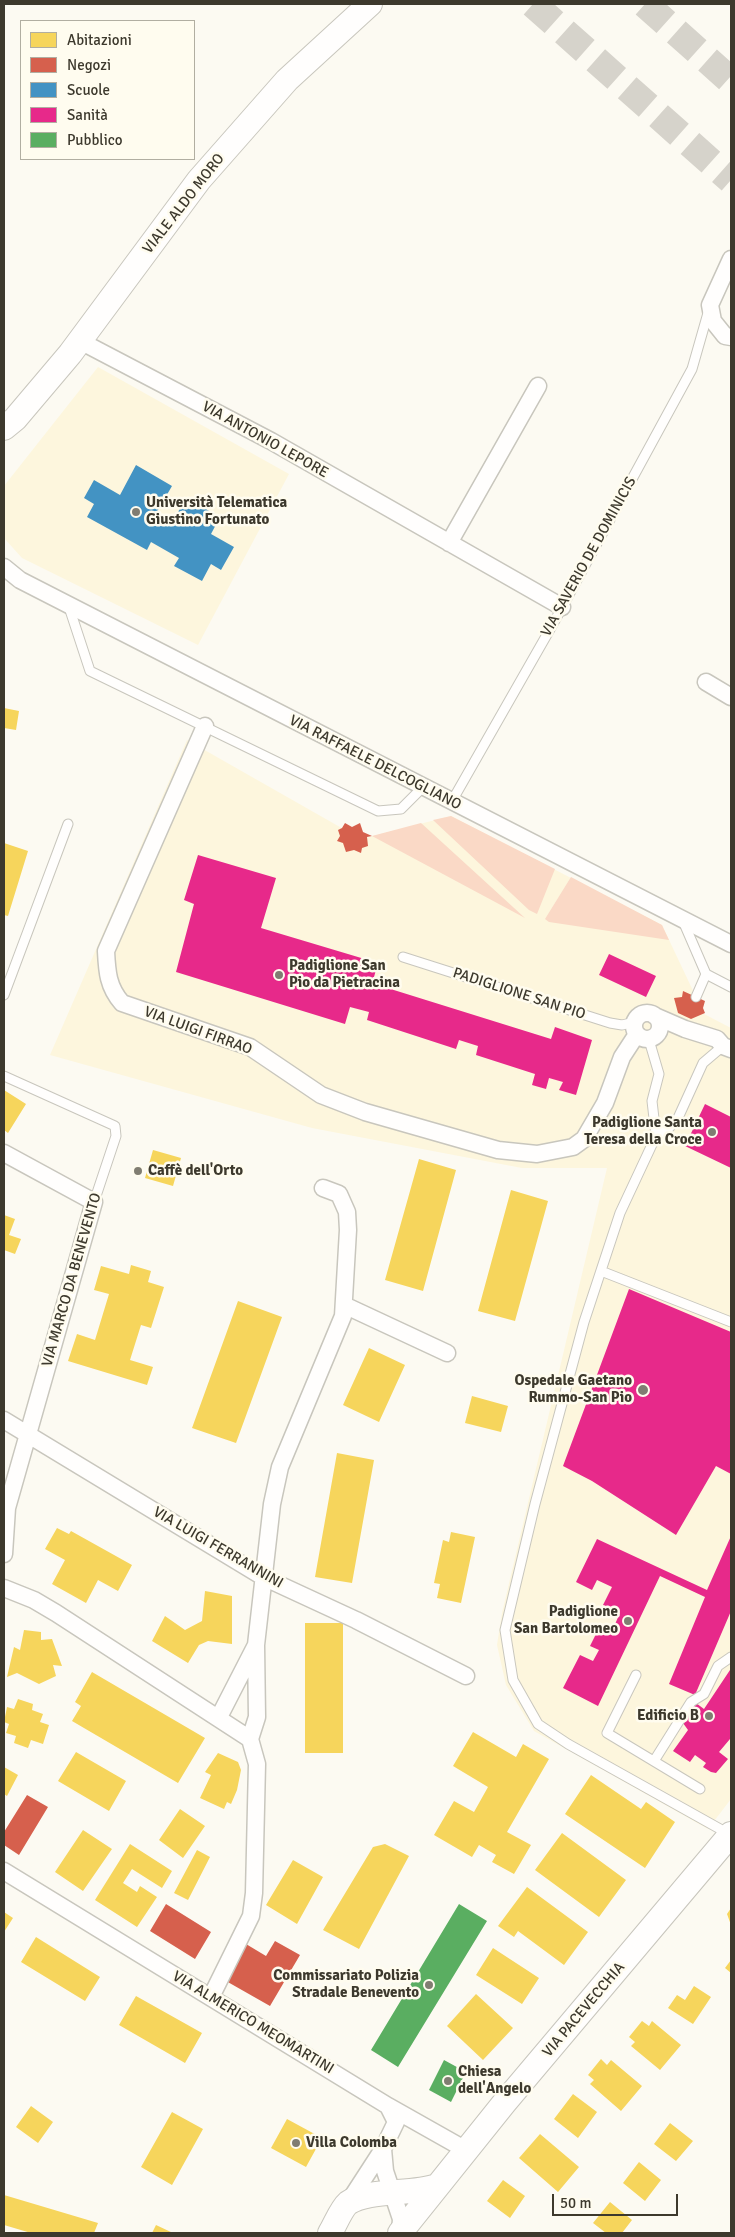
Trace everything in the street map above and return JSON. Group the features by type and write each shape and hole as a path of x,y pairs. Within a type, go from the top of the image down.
{"street":[{"name":"VIALE ALDO MORO","path":"7,429 80,341 199,180 287,80 370,4"},
{"name":"VIA SAVERIO DE DOMINICIS","path":"710,305 731,259"},
{"path":"710,305 713,321 725,336 731,337"},
{"name":"VIA ANTONIO LEPORE","path":"80,341 271,441 562,607"},
{"path":"449,543 538,386"},
{"name":"VIA RAFFAELE DELCOGLIANO","path":"4,567 20,580"},
{"name":"VIA RAFFAELE DELCOGLIANO","path":"4,576 20,580 68,604 731,944"},
{"path":"706,682 731,697"},
{"name":"VIA LUIGI FIRRAO","path":"205,726 106,951 107,978 113,992 122,1003 250,1047 321,1095 365,1112 498,1150 537,1154 573,1147 584,1139 605,1103 622,1057 640,1032 660,1032 660,1023 656,1016"},
{"path":"640,1032 644,1014 656,1016 684,1022 717,1039 727,1047"},
{"path":"4,1153 94,1202"},
{"path":"212,1997 251,1916 254,1893 257,1764 250,1739 257,1717 256,1645 272,1504 280,1467 343,1316 347,1212 339,1194 324,1188"},
{"name":"VIA MARCO DA BENEVENTO","path":"4,1554 7,1508 94,1202"},
{"path":"344,1305 447,1353"},
{"name":"VIA LUIGI FERRANNINI","path":"4,1420 263,1577 356,1620 466,1676"},
{"path":"4,1588 34,1600 56,1613 219,1717 250,1739"},
{"path":"219,1717 256,1645"},
{"name":"VIA PACEVECCHIA","path":"400,2233 466,2150 731,1834"},
{"name":"VIA ALMERICO MEOMARTINI","path":"4,1871 388,2106 466,2150"},
{"path":"330,2233 383,2149 396,2122 388,2106"},
{"path":"383,2149 385,2170 401,2219 400,2233"},
{"path":"348,2203 373,2195 421,2192 437,2186"}],"lane":[{"name":"VIA SAVERIO DE DOMINICIS","path":"452,802 562,607 692,369 710,305"},
{"path":"68,604 90,670 378,811 401,809 423,787"},
{"path":"4,995 68,824"},
{"path":"682,918 706,974 731,987"},
{"name":"PADIGLIONE SAN PIO","path":"404,957 640,1032"},
{"path":"696,997 706,974"},
{"path":"640,1032 659,1074 652,1101 656,1136 620,1213 584,1322 535,1504 505,1630 513,1680 538,1724 550,1733 731,1834"},
{"path":"656,1136 669,1128 678,1118 703,1062 727,1047"},
{"name":"VIA MARCO DA BENEVENTO","path":"4,1076 115,1126 116,1136 94,1202"},
{"path":"601,1271 731,1322"},
{"path":"654,1761 691,1702 704,1694 718,1666 731,1657"},
{"path":"636,1675 607,1733 700,1789"}],"shaded area":[{"name":"Università Telematica Giustino Fortunato","path":"98,367 289,474 198,645 22,558 4,538 4,486"},
{"name":"Ospedale Gaetano Rummo-San Pio","path":"187,740 361,839 451,816 662,925 704,1014 731,1028 731,1799 708,1829 534,1731 506,1685 497,1645 502,1613 607,1168 522,1168 312,1128 50,1055"},
{"path":"451,816 555,869 537,914 529,910 433,820"},
{"path":"421,823 525,918 372,836"},
{"path":"571,877 662,925 669,940 549,922 545,919"}],"building: Abitazioni":[{"path":"4,708 19,711 16,730 4,728"},
{"path":"4,843 28,851 8,916 4,915"},
{"path":"4,1090 26,1104 8,1133 4,1130"},
{"path":"153,1150 181,1158 173,1186 145,1178"},
{"path":"419,1159 456,1170 423,1291 385,1280"},
{"path":"511,1190 548,1201 515,1321 478,1311"},
{"path":"4,1215 15,1219 9,1235 21,1239 15,1254 4,1250"},
{"path":"131,1265 151,1271 148,1282 164,1287 151,1328 141,1325 130,1360 153,1367 147,1385 68,1361 77,1334 95,1340 109,1294 94,1290 101,1266 129,1274"},
{"path":"238,1301 282,1317 236,1443 192,1428"},
{"path":"369,1348 405,1365 379,1422 343,1405"},
{"path":"472,1396 508,1406 501,1432 465,1423"},
{"path":"337,1453 374,1460 352,1583 315,1577"},
{"path":"57,1528 69,1534 71,1531 132,1565 118,1591 98,1580 86,1603 52,1584 65,1560 45,1549"},
{"path":"451,1532 475,1537 461,1603 437,1598 440,1584 434,1583 443,1540 449,1542"},
{"path":"205,1591 232,1596 232,1644 208,1641 199,1645 188,1663 152,1641 165,1616 185,1630 202,1621"},
{"path":"305,1623 343,1623 343,1753 305,1753"},
{"path":"24,1630 41,1632 41,1640 52,1639 62,1666 53,1665 56,1676 39,1684 17,1673 7,1677 14,1647 20,1650"},
{"path":"92,1672 205,1738 178,1783 72,1721 81,1706 75,1702"},
{"path":"18,1699 33,1704 32,1710 43,1714 40,1722 49,1725 43,1744 31,1740 28,1748 14,1743 16,1736 6,1733 9,1724 4,1722 7,1707 14,1709"},
{"path":"473,1732 516,1757 523,1744 549,1759 507,1832 531,1845 514,1874 492,1862 496,1855 479,1845 472,1857 434,1835 454,1801 474,1812 488,1787 453,1766"},
{"path":"76,1752 126,1781 109,1811 58,1781"},
{"path":"218,1753 238,1762 241,1770 237,1790 231,1804 227,1802 224,1809 200,1798 211,1775 205,1772"},
{"path":"4,1767 18,1775 7,1796 4,1794"},
{"path":"591,1775 641,1809 646,1802 675,1822 645,1868 565,1814"},
{"path":"180,1809 205,1826 183,1858 159,1840"},
{"path":"83,1830 112,1849 83,1891 55,1872"},
{"path":"562,1833 626,1880 599,1917 535,1870"},
{"path":"130,1844 172,1871 162,1888 132,1869 123,1883 137,1892 140,1886 157,1897 137,1927 95,1900"},
{"path":"385,1844 409,1856 359,1949 323,1930 373,1847"},
{"path":"197,1850 210,1857 188,1900 174,1893"},
{"path":"293,1860 323,1877 297,1924 266,1905"},
{"path":"527,1887 588,1932 564,1965 518,1931 514,1937 498,1926"},
{"path":"731,1908 731,1925 727,1914"},
{"path":"4,1912 13,1918 4,1932"},
{"path":"36,1937 100,1977 85,2001 21,1962"},
{"path":"493,1948 539,1978 522,2004 476,1975"},
{"path":"731,1960 731,1973 725,1968"},
{"path":"694,1986 711,1997 693,2024 668,2008 677,1995 685,2000"},
{"path":"476,1994 513,2028 483,2060 447,2026"},
{"path":"136,1996 202,2033 185,2063 119,2025"},
{"path":"642,2021 649,2026 652,2021 681,2045 660,2070 631,2046 635,2042 629,2037"},
{"path":"601,2059 607,2065 611,2060 642,2086 621,2111 590,2084 594,2080 588,2075"},
{"path":"573,2094 597,2112 578,2138 554,2119"},
{"path":"31,2106 53,2122 38,2143 16,2127"},
{"path":"172,2112 203,2129 172,2185 141,2167"},
{"name":"Villa Colomba","path":"287,2119 322,2138 306,2167 271,2148"},
{"path":"670,2123 693,2141 676,2161 654,2144"},
{"path":"540,2134 579,2167 558,2192 519,2158"},
{"path":"639,2162 661,2180 645,2201 623,2183"},
{"path":"503,2180 525,2196 510,2218 487,2201"},
{"path":"4,2195 98,2223 94,2233 31,2233 4,2225"},
{"path":"610,2202 632,2220 622,2233 606,2233 593,2223"},
{"path":"156,2225 173,2233 152,2233"}],"building: Negozi":[{"path":"345,823 352,827 360,823 363,832 372,836 367,837 368,846 362,848 361,853 354,850 346,852 343,843 337,841 340,836 338,830"},
{"path":"683,991 705,1001 703,1008 705,1013 691,1019 678,1013 674,998 682,997"},
{"path":"27,1795 48,1807 19,1855 4,1845 4,1832"},
{"path":"166,1904 211,1932 195,1959 150,1931"},
{"path":"275,1941 300,1955 270,2006 226,1981 246,1944 266,1956"}],"building: Scuole":[{"path":"136,465 172,486 154,517 170,526 186,498 220,517 211,534 234,547 221,570 211,564 202,581 174,566 179,558 151,542 147,550 87,517 94,504 84,498 94,480 120,495"}],"building: Sanità":[{"name":"Padiglione San Pio da Pietracina","path":"198,855 276,878 261,928 378,963 374,977 382,980 381,986 551,1039 555,1027 592,1040 576,1095 559,1090 563,1082 549,1078 546,1089 532,1085 535,1074 476,1055 478,1046 459,1040 456,1049 367,1020 369,1012 350,1007 345,1024 176,972 194,904 184,900"},
{"path":"609,954 656,976 646,997 599,975"},
{"name":"Padiglione Santa Teresa della Croce","path":"705,1104 731,1117 731,1168 685,1146"},
{"path":"629,1289 731,1332 731,1474 716,1466 676,1535 592,1481 563,1466"},
{"name":"Padiglione San Bartolomeo","path":"731,1536 731,1611 695,1695 669,1684 705,1597 660,1576 598,1706 563,1688 580,1655 593,1661 599,1650 590,1646 599,1628 611,1633 620,1613 603,1605 612,1587 597,1580 592,1590 576,1582 597,1539 707,1590"},
{"name":"Edificio B","path":"730,1670 731,1740 719,1752 728,1759 716,1773 703,1767 706,1763 695,1755 690,1762 673,1751 688,1730 683,1723 696,1703 704,1709"}],"building: Pubblico":[{"name":"Commissariato Polizia Stradale Benevento","path":"459,1904 487,1921 398,2067 371,2050"},
{"name":"Chiesa dell'Angelo","path":"444,2060 466,2072 451,2102 429,2090"}],"tunnel":[{"path":"533,4 731,180"},
{"path":"645,4 731,81"}],"place":[{"name":"Università Telematica Giustino Fortunato","path":"136,512"},
{"name":"Padiglione San Pio da Pietracina","path":"279,975"},
{"name":"Padiglione Santa Teresa della Croce","path":"712,1132"},
{"name":"Caffè dell'Orto","path":"138,1171"},
{"name":"Ospedale Gaetano Rummo-San Pio","path":"643,1390"},
{"name":"Padiglione San Bartolomeo","path":"628,1621"},
{"name":"Edificio B","path":"709,1716"},
{"name":"Commissariato Polizia Stradale Benevento","path":"429,1985"},
{"name":"Chiesa dell'Angelo","path":"448,2081"},
{"name":"Villa Colomba","path":"296,2143"}]}
